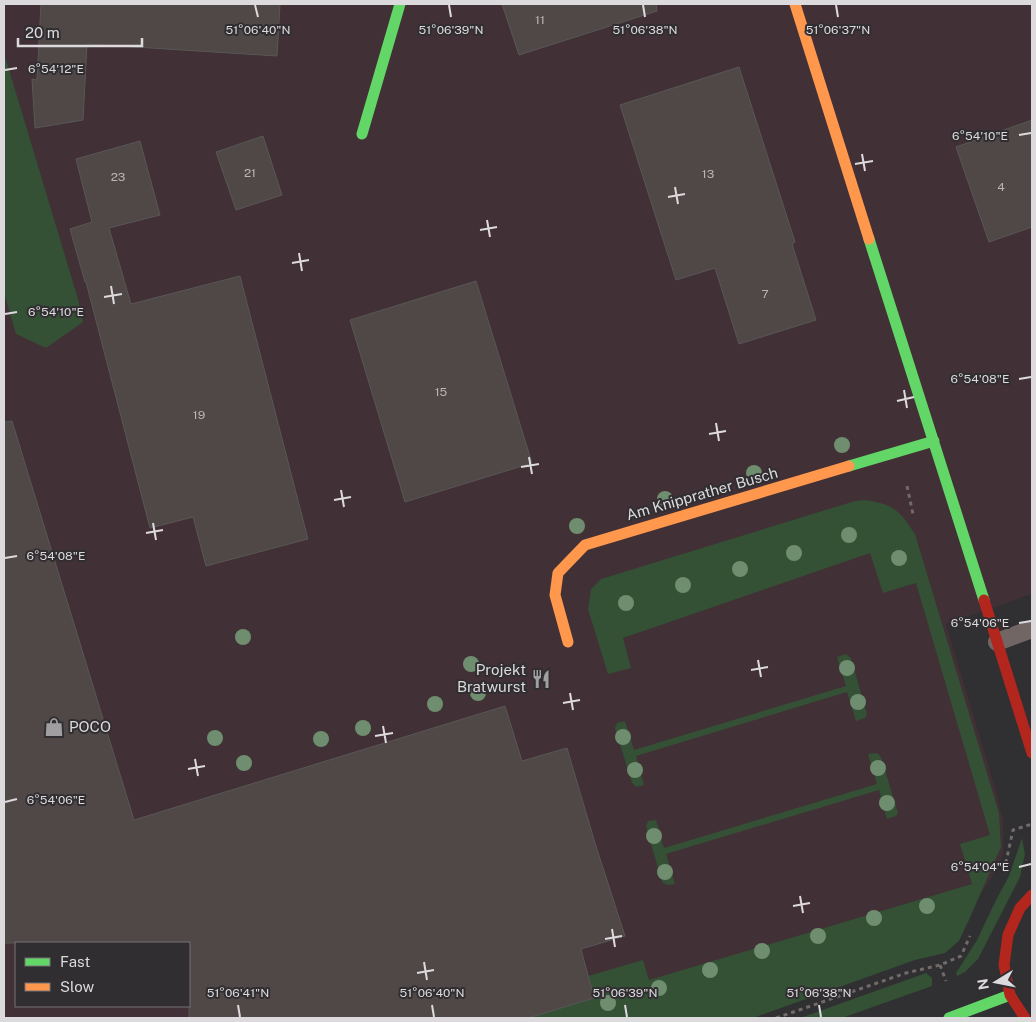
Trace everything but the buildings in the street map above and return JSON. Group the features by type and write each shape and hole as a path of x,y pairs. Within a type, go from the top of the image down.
{"street":[{"path":"362,134 400,4"},
{"path":"795,4 1032,753"},
{"name":"Am Knipprather Busch","path":"568,642 555,595 558,573 585,545 934,442"},
{"path":"1025,1018 1010,995 1004,965 1008,935 1020,908 1032,895"},
{"path":"949,1018 1010,995"}],"lane":[{"path":"997,642 1032,629"}],"path":[{"path":"1000,877 1004,870 1014,830 1032,824"},
{"path":"776,1018 906,973 940,965 961,956 972,932"}],"shaded area":[{"path":"4,4 1032,4 1032,594 946,624 1003,820 1003,854 998,868 978,898 722,1018 4,1018"}],"green space":[{"path":"4,53 78,299 83,322 46,348 16,334 4,293"},
{"path":"866,500 884,504 895,510 905,519 915,534 999,813 1001,847 959,941 945,953 915,960 753,1018 528,1018 594,998 588,976 643,960 649,980 972,884 960,844 990,835 916,583 883,593 870,553 623,638 631,668 608,674 588,609 591,589 601,579 855,501"},
{"path":"846,654 851,658 867,714 865,718 856,721 847,692 636,756 644,785 636,787 632,783 615,728 617,723 625,721 634,750 846,686 837,657"},
{"path":"877,753 881,757 898,813 896,816 887,819 879,790 666,854 675,884 667,885 662,882 646,826 648,821 656,820 664,848 877,784 868,754"},
{"path":"1022,838 1025,854 1020,877 978,959 965,972 957,976 956,973 977,940 1009,876"},
{"path":"926,973 932,978 932,986 842,1018 800,1018"}],"traffic: fast":[{"path":"362,134 400,4"},
{"path":"869,239 984,600"},
{"path":"849,466 934,441"},
{"path":"949,1018 1010,995"}],"traffic: slow":[{"path":"795,4 869,239"},
{"path":"568,642 555,595 558,573 585,545 849,466"}],"traffic: jam":[{"path":"984,600 1032,753"},
{"path":"1025,1018 1010,995 1004,965 1008,935 1020,908 1032,895"}],"place":[{"name":"Projekt Bratwurst","path":"541,679"},
{"name":"POCO","path":"54,727"}]}
